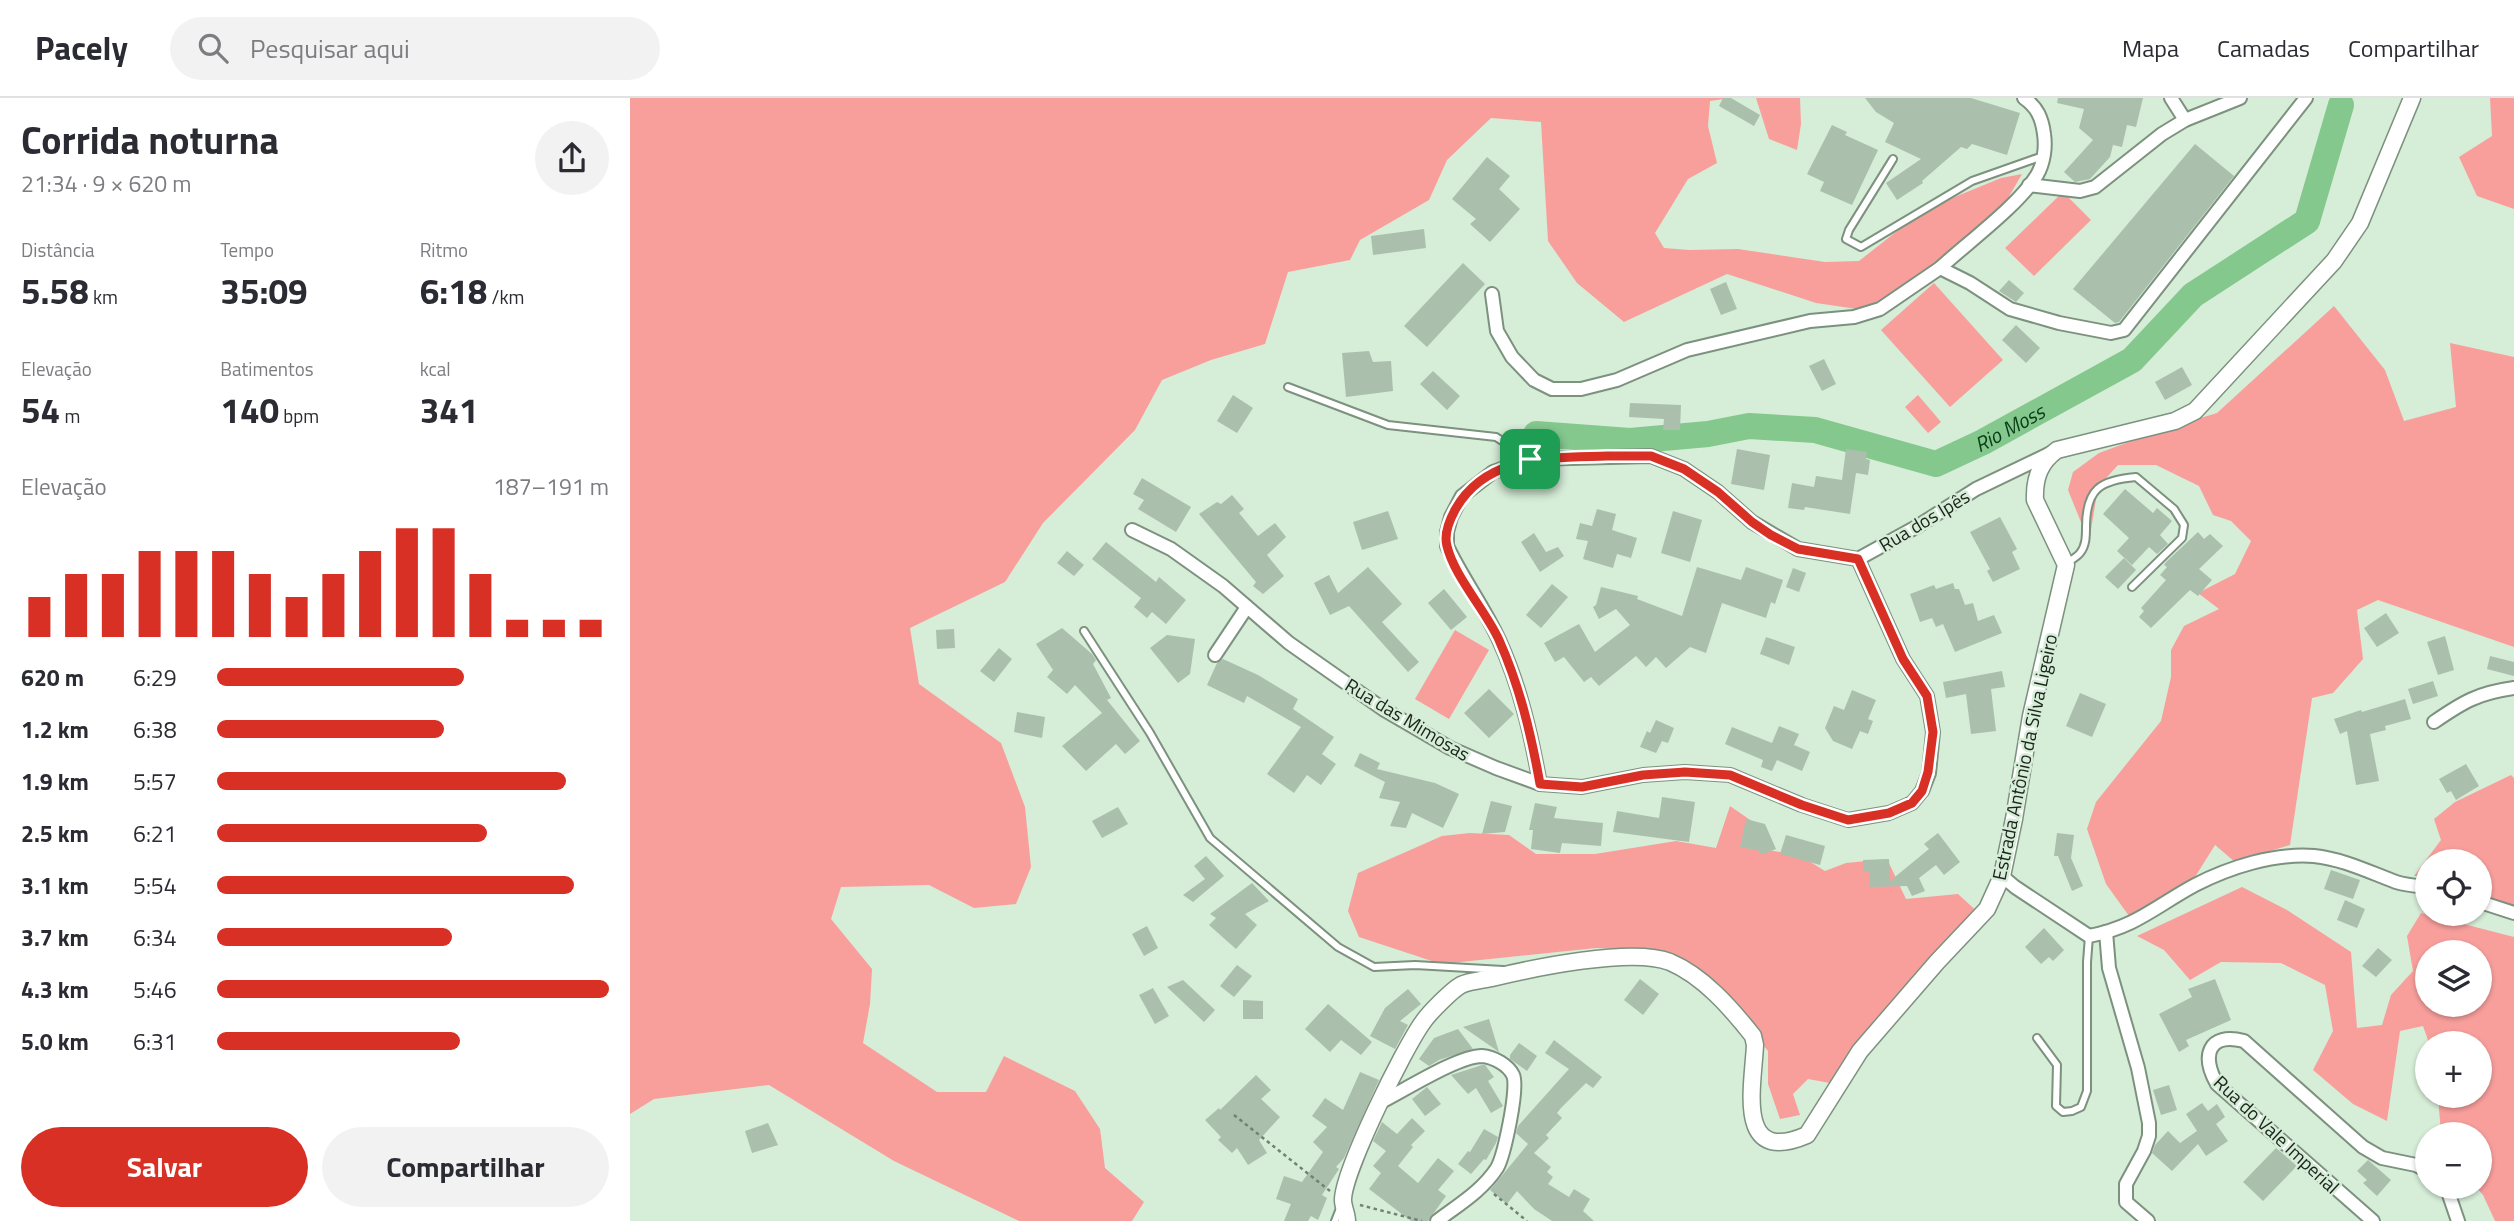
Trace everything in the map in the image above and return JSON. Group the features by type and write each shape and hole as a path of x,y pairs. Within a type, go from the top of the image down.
{"street":[{"path":"1492,294 1497,331 1512,357 1534,380 1552,389 1581,389 1617,380 1687,350 1811,321 1854,317 1880,309 1940,268 2024,193 2038,173 2046,146 2043,122 2034,105 2024,98"},
{"path":"2171,98 2185,120"},
{"path":"2029,185 2080,191 2095,187 2162,134 2185,120 2240,98"},
{"path":"1940,268 1970,283 2010,309 2059,323 2111,333 2124,330 2306,98"},
{"path":"2066,565 2035,500 2035,489 2044,459 2057,450 2175,421 2195,411 2340,252 2360,223 2412,98"},
{"name":"Rua dos Ipês","path":"1540,784 1527,716 1514,676 1498,637 1473,597 1447,546 1451,517 1462,496 1493,472 1530,459 1651,456 1684,469 1718,492 1752,522 1798,549 1858,559 1918,526 1976,488 2057,450"},
{"name":"Rua das Mimosas","path":"1132,530 1171,550 1290,643 1383,709 1450,748 1540,784 1582,787 1643,775 1685,772 1730,775 1802,805 1848,820 1889,813 1912,803 1922,791 1928,772 1933,732 1927,696 1903,659 1858,559"},
{"name":"Estrada Antônio da Silva Ligeiro","path":"1344,1194 1350,1171 1399,1062 1424,1020 1460,985 1570,962 1643,957 1668,961 1690,972 1711,990 1753,1036 1755,1045 1752,1118 1758,1133 1769,1140 1782,1143 1807,1135 1860,1051 1987,909 2002,876 2031,716 2066,565"},
{"path":"1215,655 1247,607"},
{"path":"2434,722 2467,699 2514,688"},
{"path":"2002,876 2090,936 2135,922 2194,885 2232,869 2270,858 2314,856 2359,867 2398,883 2415,885"},
{"path":"2492,906 2514,913"},
{"path":"2106,932 2109,968 2138,1068 2149,1123 2149,1136 2144,1151 2126,1184 2126,1202 2148,1221"},
{"name":"Rua do Vale Imperial","path":"2373,1221 2217,1084 2207,1059 2210,1049 2220,1041 2231,1038 2244,1041 2363,1147 2382,1158 2415,1165"},
{"path":"1381,1102 1464,1059 1484,1056 1504,1064 1514,1076 1514,1099 1499,1166 1484,1185 1437,1221"},
{"path":"1344,1194 1347,1221"},
{"path":"2450,1199 2458,1221"}],"lane":[{"path":"1893,159 1849,230 1846,239 1853,245 1861,247 1972,181 2043,156"},
{"path":"1288,387 1388,425 1496,438 1530,459"},
{"path":"2066,565 2081,552 2086,541 2087,509 2093,491 2114,479 2136,477 2174,509 2184,525 2182,538 2132,587"},
{"path":"1084,631 1150,733 1210,838 1338,947 1374,967 1415,965 1522,971"},
{"path":"2038,1038 2057,1065 2056,1106 2063,1112 2081,1107 2087,1082 2087,962 2090,936"},
{"path":"1335,1221 1344,1194"}],"path":[{"path":"1234,1115 1358,1204 1422,1221"},
{"path":"1484,1185 1527,1221"}],"shaded area":[{"path":"630,98 1732,98 1710,101 1708,126 1717,163 1688,179 1655,233 1664,248 1738,249 1825,262 1859,261 1901,228 1950,199 2001,178 2022,174 1989,231 1923,284 1857,309 1816,303 1727,274 1624,322 1577,283 1548,241 1541,122 1491,118 1447,160 1429,200 1360,240 1350,260 1288,272 1265,344 1211,360 1162,380 1135,430 1043,523 1005,582 910,628 919,684 1001,743 1025,807 1031,867 1016,904 974,908 929,885 841,887 831,919 872,969 870,1004 863,1043 937,1092 986,1092 1004,1056 1075,1091 1100,1129 1105,1168 1144,1202 1132,1221 1019,1221 894,1161 769,1085 654,1099 630,1114"},
{"path":"1756,98 1800,98 1801,124 1797,150 1769,139"},
{"path":"2490,98 2514,98 2514,209 2477,196 2459,157 2492,136"},
{"path":"2063,192 2091,220 2034,276 2005,248"},
{"path":"1934,283 2003,360 1950,407 1881,330"},
{"path":"2334,306 2385,370 2404,421 2456,407 2450,343 2514,357 2514,647 2378,600 2357,610 2363,659 2333,693 2312,698 2290,845 2235,862 2215,845 2190,885 2129,916 2106,884 2087,829 2096,802 2161,721 2171,677 2171,650 2184,626 2219,609 2198,593 2235,574 2251,541 2231,521 2213,515 2199,486 2156,465 2118,465 2098,487 2089,542 2068,490 2073,472 2099,453 2217,413"},
{"path":"1918,395 1941,422 1928,433 1905,407"},
{"path":"1455,630 1489,650 1449,719 1415,699"},
{"path":"2511,775 2514,778 2514,917 2492,910 2492,849 2434,849 2441,840 2434,819 2455,802"},
{"path":"1730,806 1756,824 1754,848 1799,855 1825,871 1846,863 1887,859 1906,899 1958,894 1982,916 1976,934 1884,1017 1830,1083 1808,1079 1793,1094 1800,1115 1780,1119 1768,1084 1768,1051 1712,982 1666,951 1596,948 1441,964 1359,937 1348,911 1358,873 1442,836 1470,833 1509,835 1536,854 1595,854 1676,841 1716,848"},
{"path":"2242,887 2287,910 2351,952 2357,1028 2382,1025 2391,995 2413,971 2407,936 2415,923 2415,926 2471,926 2514,937 2514,1221 2495,1221 2485,1199 2492,1199 2492,1122 2440,1122 2439,1108 2492,1108 2492,1031 2425,1031 2423,1026 2400,1031 2387,1121 2353,1104 2313,1070 2333,1031 2325,985 2281,963 2221,962 2190,980 2164,950 2137,936"}],"building":[{"path":"1723,98 1731,98 1760,115 1754,126 1719,106"},
{"path":"1865,98 1971,98 2020,113 2007,155 1972,144 1967,149 1961,147 1922,181 1923,183 1897,200 1886,183 1921,159 1885,142 1894,123 1876,112"},
{"path":"2058,98 2143,98 2136,127 2127,125 2122,147 2113,145 2110,157 2090,179 2075,182 2064,172 2093,140 2079,128 2084,109 2057,103"},
{"path":"1832,125 1847,132 1845,135 1878,150 1852,205 1820,191 1824,182 1807,174"},
{"path":"2195,144 2234,176 2119,322 2115,323 2073,289"},
{"path":"1487,157 1510,176 1499,189 1520,209 1490,242 1470,224 1476,219 1452,199"},
{"path":"1424,229 1426,248 1373,255 1371,236"},
{"path":"1463,263 1485,284 1427,347 1404,326"},
{"path":"2009,280 2024,293 2016,302 1999,291"},
{"path":"1726,282 1737,309 1721,315 1710,289"},
{"path":"2016,325 2040,348 2026,363 2002,340"},
{"path":"1369,351 1373,362 1391,361 1393,391 1346,397 1342,353"},
{"path":"1824,359 1836,384 1822,391 1809,366"},
{"path":"2182,367 2192,385 2165,400 2155,382"},
{"path":"1433,371 1460,396 1447,410 1420,384"},
{"path":"1233,395 1253,408 1237,433 1217,421"},
{"path":"1630,403 1681,405 1680,430 1663,430 1664,419 1629,417"},
{"path":"1737,449 1770,455 1764,490 1731,484"},
{"path":"1846,449 1867,452 1866,459 1870,460 1868,475 1856,473 1850,514 1805,507 1804,510 1788,508 1792,483 1814,487 1816,476 1842,480"},
{"path":"1142,478 1191,507 1176,532 1138,509 1144,500 1133,494"},
{"path":"2125,489 2153,513 2157,508 2172,521 2160,535 2168,544 2157,554 2149,547 2132,565 2117,551 2129,538 2103,514"},
{"path":"1232,495 1244,509 1239,513 1258,536 1275,523 1286,537 1267,555 1284,576 1263,594 1253,586 1256,582 1199,514 1217,502 1221,504"},
{"path":"1597,509 1616,514 1612,530 1637,538 1631,558 1617,554 1613,568 1583,559 1588,541 1576,539 1580,523 1592,526"},
{"path":"1388,511 1398,539 1362,550 1353,522"},
{"path":"1673,511 1702,520 1690,562 1661,553"},
{"path":"2000,517 2017,549 2012,552 2020,569 1993,582 1987,571 1990,569 1970,532"},
{"path":"2198,532 2204,539 2210,534 2223,546 2199,569 2212,580 2198,596 2190,590 2151,628 2139,617 2144,611 2141,608 2166,580 2160,575 2167,567 2164,565 2166,562"},
{"path":"1534,533 1546,552 1558,547 1564,556 1540,572 1521,542"},
{"path":"1106,542 1156,582 1159,577 1186,600 1166,624 1152,612 1147,618 1134,607 1141,598 1092,559"},
{"path":"1067,551 1084,565 1074,576 1057,563"},
{"path":"2124,558 2136,570 2118,589 2105,577"},
{"path":"1368,567 1402,604 1382,622 1419,662 1408,672 1349,606 1330,615 1314,583 1329,575 1338,593"},
{"path":"1697,567 1741,580 1746,567 1783,580 1775,604 1771,602 1766,618 1722,603 1706,653 1690,647 1666,668 1656,657 1646,667 1636,656 1599,686 1591,677 1584,682 1564,657 1555,662 1544,643 1579,624 1595,652 1630,625 1616,609 1599,619 1593,607 1601,587 1638,596 1637,599 1682,616"},
{"path":"1793,568 1806,573 1799,592 1786,587"},
{"path":"1953,583 1955,589 1959,589 1965,605 1973,603 1978,621 1994,615 2002,633 1955,652 1943,624 1936,627 1932,618 1920,622 1910,594 1934,585 1936,589"},
{"path":"1552,584 1568,597 1541,628 1526,615"},
{"path":"1444,589 1467,617 1451,630 1428,603"},
{"path":"2386,613 2399,633 2377,647 2364,628"},
{"path":"1062,628 1092,654 1096,660 1093,664 1111,698 1107,700 1140,741 1125,754 1116,744 1086,771 1062,746 1102,713 1075,685 1067,694 1047,677 1053,670 1036,644"},
{"path":"954,629 955,648 937,649 936,630"},
{"path":"1167,635 1195,639 1190,674 1178,683 1150,648"},
{"path":"2445,636 2454,670 2438,675 2427,642"},
{"path":"1766,637 1795,647 1789,665 1760,654"},
{"path":"999,648 1012,659 994,682 980,671"},
{"path":"2490,656 2514,662 2514,676 2487,669"},
{"path":"1223,659 1258,675 1298,699 1293,709 1334,737 1322,754 1336,764 1321,785 1307,775 1294,793 1267,774 1301,727 1247,696 1244,703 1207,685 1217,663"},
{"path":"2002,671 2005,687 1991,689 1996,731 1971,734 1966,694 1946,698 1943,682"},
{"path":"2433,681 2438,696 2413,704 2408,689"},
{"path":"1489,689 1514,714 1489,738 1464,713"},
{"path":"1852,690 1876,700 1868,719 1873,721 1868,734 1860,731 1852,749 1833,741 1825,728 1834,706 1844,710"},
{"path":"2080,693 2106,704 2092,737 2066,726"},
{"path":"2405,699 2411,719 2385,726 2386,730 2370,734 2379,781 2356,785 2347,731 2340,734 2334,719"},
{"path":"1017,712 1045,717 1042,738 1014,732"},
{"path":"1656,720 1674,728 1668,743 1662,741 1656,753 1640,747 1647,731 1650,733"},
{"path":"1779,726 1799,734 1794,745 1810,752 1802,771 1777,760 1772,771 1761,767 1763,760 1725,744 1732,727 1772,743"},
{"path":"1360,753 1380,763 1377,769 1435,783 1459,794 1443,828 1412,813 1406,828 1390,826 1400,802 1379,798 1385,782 1354,766"},
{"path":"2466,764 2479,786 2456,800 2451,791 2447,793 2439,779"},
{"path":"1662,797 1695,802 1689,842 1613,832 1617,811 1659,818"},
{"path":"1491,801 1512,806 1505,832 1482,834"},
{"path":"1535,803 1557,807 1554,818 1603,823 1601,846 1562,843 1560,853 1531,849 1533,830 1529,830"},
{"path":"1118,807 1128,824 1102,838 1092,821"},
{"path":"1746,819 1765,824 1776,849 1761,855 1760,851 1740,847"},
{"path":"1938,833 1960,862 1944,875 1936,865 1919,878 1925,891 1912,896 1907,886 1869,887 1869,871 1863,871 1863,860 1889,859 1890,881 1929,849 1924,844"},
{"path":"2057,833 2074,835 2071,858 2083,886 2072,891 2058,856 2054,856"},
{"path":"1786,835 1825,846 1820,865 1780,854"},
{"path":"1206,856 1224,876 1193,902 1183,895 1205,879 1194,866"},
{"path":"2331,870 2360,880 2353,899 2324,889"},
{"path":"1252,883 1269,901 1245,914 1257,925 1236,949 1209,925 1216,918 1210,914"},
{"path":"2345,900 2365,909 2357,928 2337,920"},
{"path":"1147,926 1158,948 1144,956 1132,934"},
{"path":"2044,928 2064,950 2053,961 2049,957 2041,964 2025,947"},
{"path":"2378,948 2392,960 2376,977 2362,966"},
{"path":"1237,965 1252,976 1234,997 1220,986"},
{"path":"1640,979 1659,994 1643,1015 1624,1000"},
{"path":"2215,979 2231,1020 2186,1040 2189,1046 2179,1052 2159,1014 2192,997 2188,989"},
{"path":"1183,980 1215,1010 1204,1022 1167,987"},
{"path":"1153,988 1169,1016 1155,1024 1139,995"},
{"path":"1408,989 1421,1004 1400,1021 1408,1025 1395,1049 1370,1036 1385,1008"},
{"path":"1243,1000 1263,1001 1263,1019 1243,1019"},
{"path":"1328,1004 1372,1042 1361,1055 1341,1040 1330,1052 1305,1029"},
{"path":"1489,1019 1499,1052 1463,1027"},
{"path":"1458,1029 1473,1049 1429,1066 1419,1059 1434,1038"},
{"path":"1554,1040 1602,1077 1593,1088 1586,1083 1561,1108 1557,1113 1562,1118 1546,1135 1549,1138 1534,1153 1551,1167 1547,1172 1553,1177 1548,1184 1569,1197 1574,1189 1590,1199 1583,1211 1594,1221 1552,1221 1534,1209 1517,1191 1507,1204 1490,1190 1528,1144 1516,1133 1518,1126 1569,1069 1545,1053"},
{"path":"1519,1043 1537,1056 1527,1071 1510,1059"},
{"path":"1485,1065 1494,1077 1488,1081 1503,1106 1491,1113 1476,1088 1468,1094 1451,1075"},
{"path":"1360,1072 1379,1080 1344,1158 1336,1167 1339,1169 1322,1195 1327,1198 1318,1220 1311,1216 1308,1221 1284,1221 1291,1204 1276,1199 1284,1176 1302,1182 1323,1152 1313,1142 1327,1127 1312,1116 1325,1098 1343,1110"},
{"path":"1256,1075 1271,1090 1261,1099 1280,1117 1259,1140 1267,1153 1248,1165 1237,1148 1232,1153 1218,1140 1221,1137 1205,1120 1219,1108 1220,1110"},
{"path":"2169,1085 2177,1110 2161,1115 2153,1090"},
{"path":"1427,1087 1441,1104 1425,1116 1412,1099"},
{"path":"2202,1103 2208,1111 2217,1104 2225,1117 2216,1124 2228,1141 2206,1156 2198,1144 2172,1171 2152,1153 2155,1145 2168,1131 2180,1143 2197,1131 2186,1114"},
{"path":"1412,1118 1425,1131 1411,1145 1413,1147 1398,1166 1418,1183 1438,1158 1454,1171 1438,1190 1446,1196 1428,1221 1411,1221 1369,1189 1381,1173 1373,1166 1386,1151 1373,1141 1382,1122 1397,1134"},
{"path":"768,1123 778,1145 752,1153 745,1131"},
{"path":"1484,1129 1498,1137 1486,1160 1471,1174 1458,1164 1468,1151 1470,1152"},
{"path":"2276,1148 2297,1166 2263,1201 2243,1182"},
{"path":"2368,1160 2391,1180 2377,1196 2363,1183 2367,1180 2357,1171"}],"waterway":[{"name":"Rio Moss","path":"1536,434 1630,441 1708,434 1749,426 1815,430 1936,464 1983,442 2132,360 2193,295 2307,221 2341,105"}],"route":[{"path":"1651,456 1684,469 1718,492 1752,522 1798,549 1858,559 1903,659 1927,696 1933,732 1928,772 1922,791 1912,803 1889,813 1848,820 1802,805 1730,775 1685,772 1643,775 1582,787 1540,784 1527,716 1514,676 1498,637 1473,597 1447,546 1451,517 1462,496 1493,472 1530,459 1651,456"}]}
